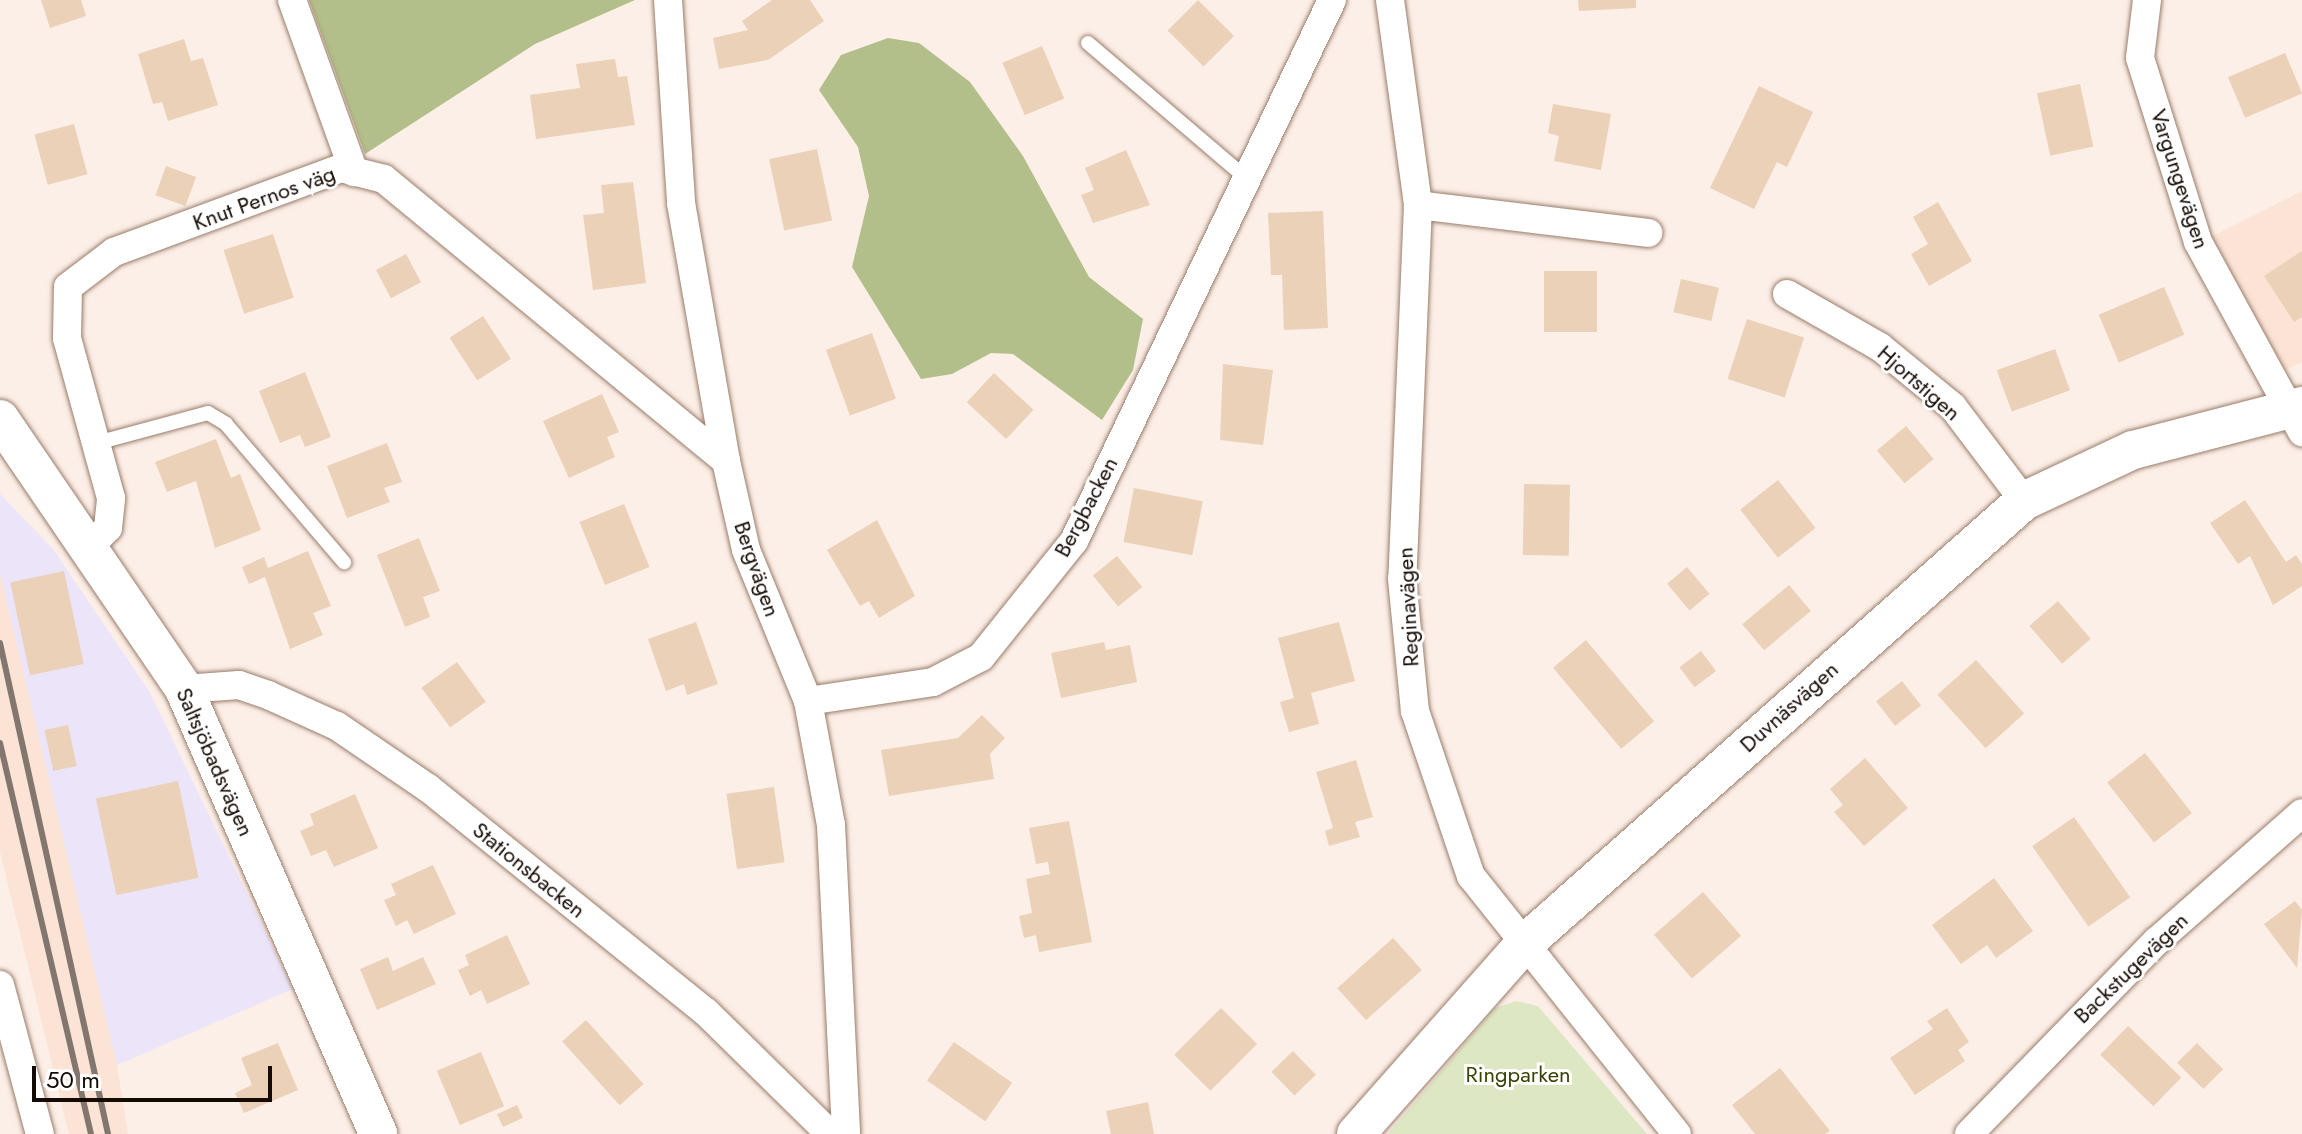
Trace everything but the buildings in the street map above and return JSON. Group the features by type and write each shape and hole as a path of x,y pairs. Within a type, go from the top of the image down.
{"street":[{"path":"292,0 354,172"},
{"name":"Bergvägen","path":"668,0 681,203 726,461 746,550 808,701 831,825 846,1134"},
{"name":"Bergbacken","path":"808,701 933,682 981,657 1074,541 1332,0"},
{"name":"Reginavägen","path":"1390,0 1418,205 1402,579 1415,711 1471,876 1523,945 1677,1134"},
{"name":"Vargungevägen","path":"2147,0 2140,58 2198,242 2298,417"},
{"name":"Knut Pernos väg","path":"88,548 111,517 67,338 68,287 84,268 341,168 384,179 726,461"},
{"path":"1418,205 1648,233"},
{"name":"Hjortstigen","path":"1787,294 1880,347 1953,407 2024,501"},
{"name":"Duvnäsvägen","path":"1356,1134 1523,945 2024,501 2133,450 2298,417"},
{"name":"Saltsjöbadsvägen","path":"0,419 184,689 378,1134"},
{"name":"Stationsbacken","path":"184,689 239,685 268,695 337,726 428,788 706,1012 830,1134"},
{"name":"Backstugevägen","path":"1969,1134 2146,952 2298,824"},
{"path":"0,985 40,1134"}],"lane":[{"path":"1088,43 1246,178"},
{"path":"93,444 208,413 226,424 344,562"}],"shaded area":[{"path":"2302,191 2302,362 2284,371 2209,238"},
{"path":"0,494 53,549 149,691 293,989 117,1065 0,574"},
{"path":"0,574 117,1065 128,1134 69,1134 0,852"}],"green space":[{"path":"309,0 635,0 535,44 365,154"},
{"path":"888,38 919,43 970,82 1023,156 1089,277 1143,319 1133,370 1102,420 1013,354 991,353 952,374 921,379 852,267 869,196 858,147 819,90 841,55"},
{"name":"Ringparken","path":"1516,1001 1538,1006 1647,1134 1388,1134 1495,1008"}],"railway":[{"path":"0,643 108,1134"},
{"path":"0,743 91,1134"}]}
